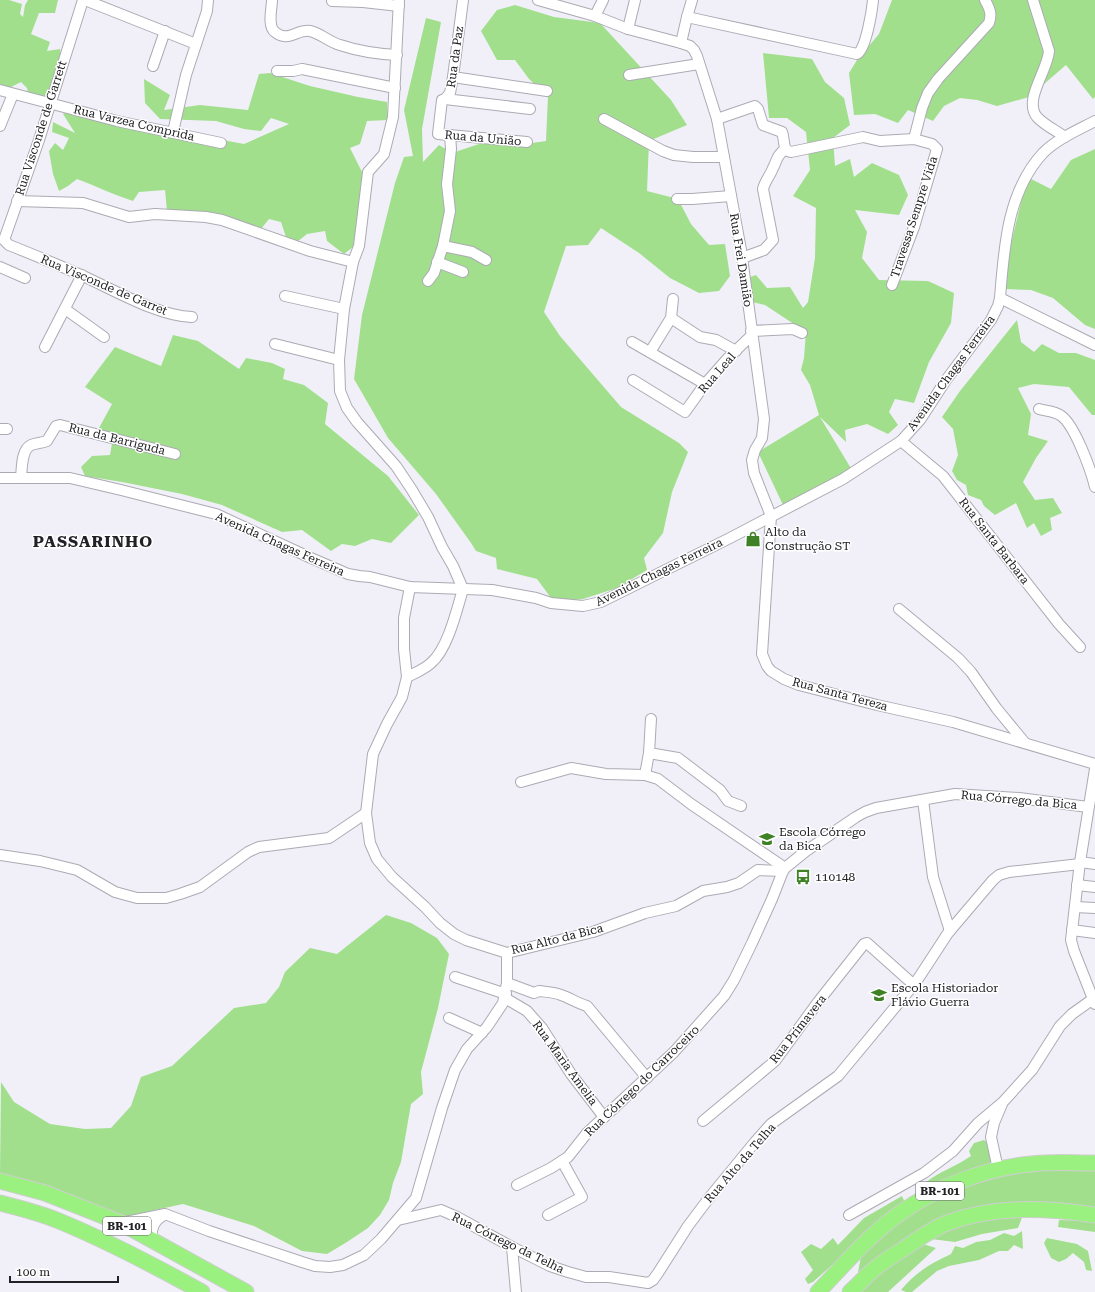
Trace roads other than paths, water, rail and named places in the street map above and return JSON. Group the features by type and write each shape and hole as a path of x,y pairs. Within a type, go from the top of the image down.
{"highway":[{"name":"BR-101","path":"818,1292 863,1245 898,1214 933,1194 981,1174 998,1169 1054,1162 1095,1163"},
{"name":"BR-101","path":"0,1181 45,1193 121,1223 246,1292"},
{"name":"BR-101","path":"0,1203 58,1220 108,1242 202,1292"},
{"name":"BR-101","path":"850,1292 883,1262 921,1237 946,1224 965,1217 992,1211 1010,1210 1040,1210 1095,1215"}],"street":[{"path":"84,0 196,44"},
{"name":"Rua Visconde de Garrett","path":"18,249 5,242 4,223 17,201 84,0"},
{"path":"272,0 271,23 275,33 282,36 291,36 301,31 308,30 339,45 372,52 397,55"},
{"name":"Rua da Paz","path":"438,134 442,100 450,94 463,0"},
{"path":"538,0 595,16 628,29 681,43 692,0"},
{"path":"595,16 603,0"},
{"path":"628,29 635,0"},
{"path":"687,17 857,54 861,51 872,14 873,0"},
{"path":"717,119 755,106 758,109 763,125 782,132 785,149 788,152 863,136 880,141 914,139 922,108 928,93 938,79 989,24 991,17 990,11 985,0"},
{"path":"1033,0 1049,51 1048,59 1034,94 1034,112 1038,118 1065,137"},
{"path":"174,132 181,93 207,12 206,1"},
{"path":"332,1 399,3 393,117 384,154 368,172 359,246 353,262 344,309 339,360 340,391 342,398 357,422 396,466 412,490 428,517 463,589 440,654 431,663 407,677 404,649 404,618 410,587"},
{"path":"154,66 165,31"},
{"name":"Rua Frei Damião","path":"681,43 690,46 694,50 717,119 742,258 751,333 764,419 762,438 755,450 752,460 754,473 759,484"},
{"path":"629,75 699,64"},
{"path":"277,71 293,71 302,69 395,88"},
{"path":"453,77 547,91"},
{"name":"Rua Varzea Comprida","path":"0,90 50,102 117,121 221,142"},
{"path":"0,126 13,94"},
{"path":"445,99 530,109"},
{"path":"604,119 663,151 674,155 693,157 724,157"},
{"name":"Avenida Chagas Ferreira","path":"0,478 70,478 216,514 348,574 370,577 410,587 492,590 536,598 551,604 583,606 592,605 601,602 843,479 901,441 920,420 946,380 991,320 998,306 1007,229 1012,210 1026,176 1044,153 1065,137 1095,121"},
{"name":"Rua da União","path":"438,134 527,142"},
{"path":"428,281 434,273 444,246 450,210 447,184 451,149 450,135"},
{"name":"Travessa Sempre Vida","path":"892,285 914,227 937,149 932,144 914,139"},
{"path":"742,258 764,250 773,240 763,189 764,183 773,169 777,156 785,149"},
{"path":"677,199 731,196"},
{"path":"17,201 83,203 129,217 155,214 206,217 222,220 310,250 353,262"},
{"path":"444,246 472,252 486,260"},
{"name":"Rua Visconde de Garret","path":"18,249 82,275 124,295 168,313 192,317"},
{"path":"437,262 463,272"},
{"path":"0,267 25,278"},
{"path":"45,347 82,275"},
{"path":"285,296 344,309"},
{"path":"1000,298 1095,346"},
{"path":"650,352 671,318 673,300"},
{"path":"65,309 104,337"},
{"path":"671,318 700,336 716,340 736,351"},
{"path":"751,333 793,329 802,333"},
{"name":"Rua Leal","path":"633,380 685,412 705,384 751,333"},
{"path":"632,342 705,384"},
{"path":"275,344 339,360"},
{"path":"1039,409 1060,415 1068,423 1084,453 1095,487"},
{"name":"Rua da Barriguda","path":"21,478 23,456 26,449 30,445 47,441 56,426 60,425 175,454"},
{"name":"Rua Santa Barbara","path":"901,441 943,476 1056,620 1080,647"},
{"name":"Rua Santa Tereza","path":"759,484 771,516 762,654 771,671 784,679 799,685 877,705 953,722 1095,764"},
{"path":"899,609 958,658 971,672 997,709 1025,743"},
{"name":"Rua Alto da Bica","path":"407,677 402,697 373,754 366,813 370,843 377,859 392,877 440,923 454,934 466,940 507,953 592,932 645,913 676,906 703,891 727,887 739,883 758,870 784,870"},
{"path":"645,775 649,753 651,718"},
{"path":"649,753 678,758 720,790 728,801 741,806"},
{"path":"521,782 571,768 606,774 645,775 658,779 784,870"},
{"path":"849,1215 924,1173 945,1158 978,1123 1003,1102 1032,1070 1060,1026 1072,1014 1094,1002 1071,940 1080,863 1095,769"},
{"name":"Rua Córrego da Bica","path":"784,870 806,852 865,812 876,808 955,794 1019,798 1088,807"},
{"path":"923,800 933,877 950,931"},
{"path":"0,855 40,861 78,870 115,892 136,898 166,898 200,887 248,852 259,847 329,838 366,813"},
{"name":"Rua Alto da Telha","path":"641,1283 648,1283 653,1280 709,1198 755,1142 772,1124 838,1076 914,985 950,931 986,887 999,875 1009,872 1080,863 1095,864"},
{"name":"Rua Córrego do Carroceiro","path":"517,1185 562,1161 587,1133 674,1052 724,996 734,980 752,943 784,870"},
{"path":"1077,885 1095,887"},
{"path":"1075,907 1095,908"},
{"path":"1072,930 1095,933"},
{"name":"Rua Primavera","path":"703,1120 775,1061 822,997 864,944 867,943 914,985"},
{"path":"121,1223 166,1214 210,1231 315,1266 330,1267 343,1265 364,1255 381,1239 411,1205 420,1190 442,1108 455,1070 467,1049 482,1033 503,1003 507,983 507,953"},
{"name":"Rua Maria Amelia","path":"455,977 505,996 527,1011 542,1028 571,1074 604,1117"},
{"path":"507,983 534,993 539,991 559,994 570,998 575,1003 587,1006 647,1078"},
{"path":"449,1018 482,1033"},
{"path":"998,1169 991,1137 994,1123 1003,1102"},
{"path":"548,1215 582,1197 562,1161"},
{"name":"Rua Córrego da Telha","path":"398,1220 441,1210 550,1266 586,1277 609,1277 641,1283"},
{"path":"151,1239 152,1226 156,1220 166,1214"},
{"path":"512,1247 516,1292"}],"place":[{"name":"Alto da Construção ST","path":"753,539"},
{"name":"Escola Córrego da Bica","path":"767,839"},
{"name":"110148","path":"803,877"},
{"name":"Escola Historiador Flávio Guerra","path":"879,995"}],"district":[{"name":"PASSARINHO","path":"93,541"}]}
